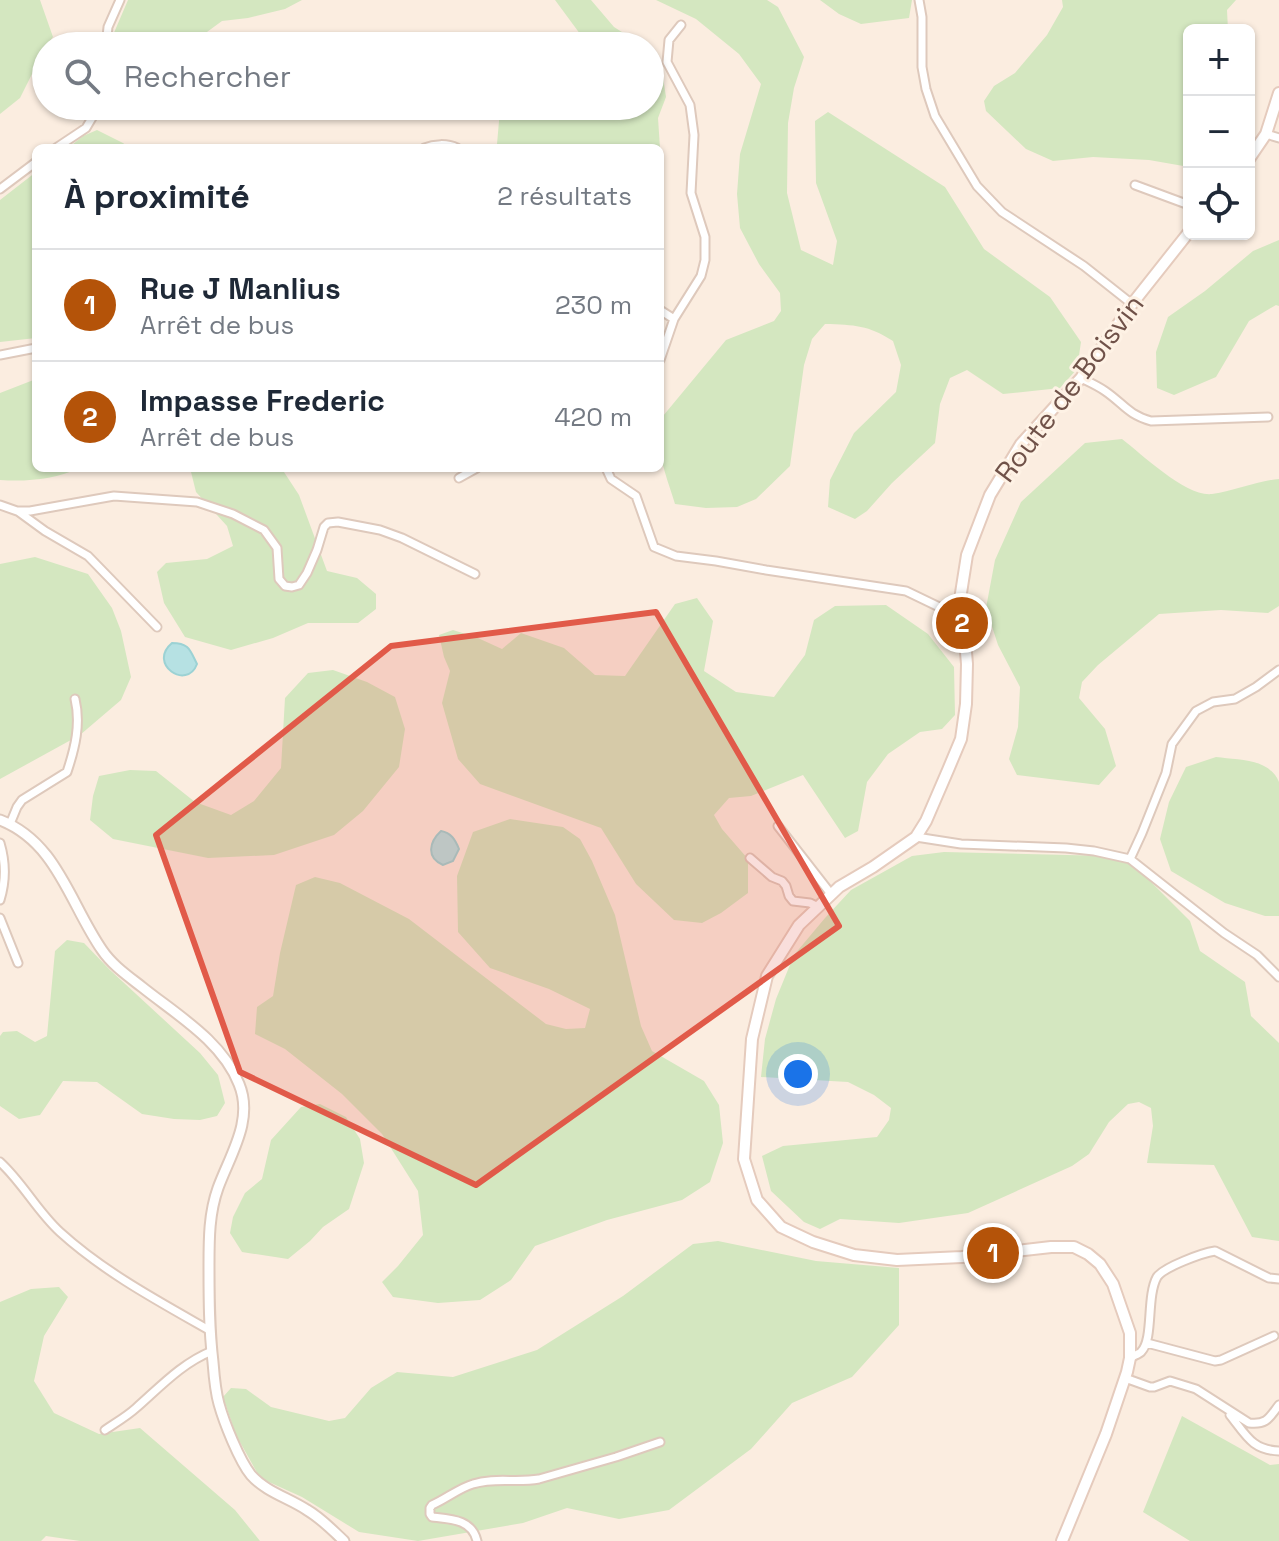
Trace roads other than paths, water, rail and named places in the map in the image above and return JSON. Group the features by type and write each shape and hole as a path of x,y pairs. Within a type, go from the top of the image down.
{"main road":[{"path":"1255,150 1266,134 1279,93"},
{"name":"Route de Boisvin","path":"1062,1541 1106,1434 1130,1358 1130,1333 1113,1284 1100,1264 1074,1247 897,1260 854,1255 813,1242 781,1227 757,1200 744,1159 752,1039 767,976 799,925 839,887 916,837 926,821 961,739 967,664 961,593 967,555 990,495 1021,444 1081,378 1132,304 1183,240"}],"street":[{"path":"107,32 120,0"},
{"path":"922,2 921,54 926,89 935,116 977,186 1002,212 1084,266 1132,304"},
{"path":"664,348 674,319 701,276 705,260 705,237 691,193 694,135 690,105 667,62 669,40 681,25"},
{"path":"62,144 86,128 91,120"},
{"path":"1266,134 1279,138"},
{"path":"0,189 32,165"},
{"path":"1135,185 1183,203"},
{"path":"664,313 674,319"},
{"path":"0,355 32,349"},
{"path":"1081,378 1108,393 1137,417 1151,421 1268,417"},
{"path":"459,478 470,472"},
{"path":"608,472 611,479 636,496 654,547 676,556 906,591 962,618"},
{"path":"17,511 114,496 197,502 233,514 264,530 277,548 279,579 285,586 292,587 299,585 307,573 324,527 328,523 338,522 391,534 475,574"},
{"path":"0,505 17,511 88,556 157,627"},
{"path":"1130,859 1166,773 1172,744 1196,711 1213,702 1235,699 1279,670"},
{"path":"75,699 78,710 76,740 67,772 22,800 5,822 25,833 63,877 103,952 121,971 222,1054 239,1083 244,1100 240,1133 218,1190 210,1228 209,1330 218,1402 248,1472 272,1491 310,1511 344,1541"},
{"path":"778,826 831,894"},
{"path":"916,837 961,844 1080,850 1130,859 1257,955 1279,977"},
{"path":"0,843 5,881 0,900"},
{"path":"750,858 772,877 782,881 793,901 818,907"},
{"path":"0,918 18,963"},
{"path":"0,1162 16,1177 33,1203 70,1240 156,1300 209,1330"},
{"path":"1130,1358 1140,1353 1147,1343 1155,1281 1159,1273 1170,1267 1215,1251 1269,1278 1279,1279"},
{"path":"1147,1343 1215,1361 1274,1336"},
{"path":"105,1430 196,1357 212,1351"},
{"path":"1125,1378 1150,1387 1165,1381 1196,1389 1249,1423 1265,1422 1279,1405"},
{"path":"1227,1410 1253,1444 1265,1450 1279,1451"},
{"path":"477,1541 477,1536 466,1524 432,1517 430,1508 474,1483 539,1479 660,1442"}],"water":[{"path":"172,643 182,644 190,651 197,664 192,672 178,675 166,666 165,651"},
{"path":"441,831 452,837 459,849 453,861 443,865 434,858 431,850"}],"place":[{"name":"Impasse Frederic","path":"962,623"},
{"name":"Rue J Manlius","path":"993,1253"}]}
